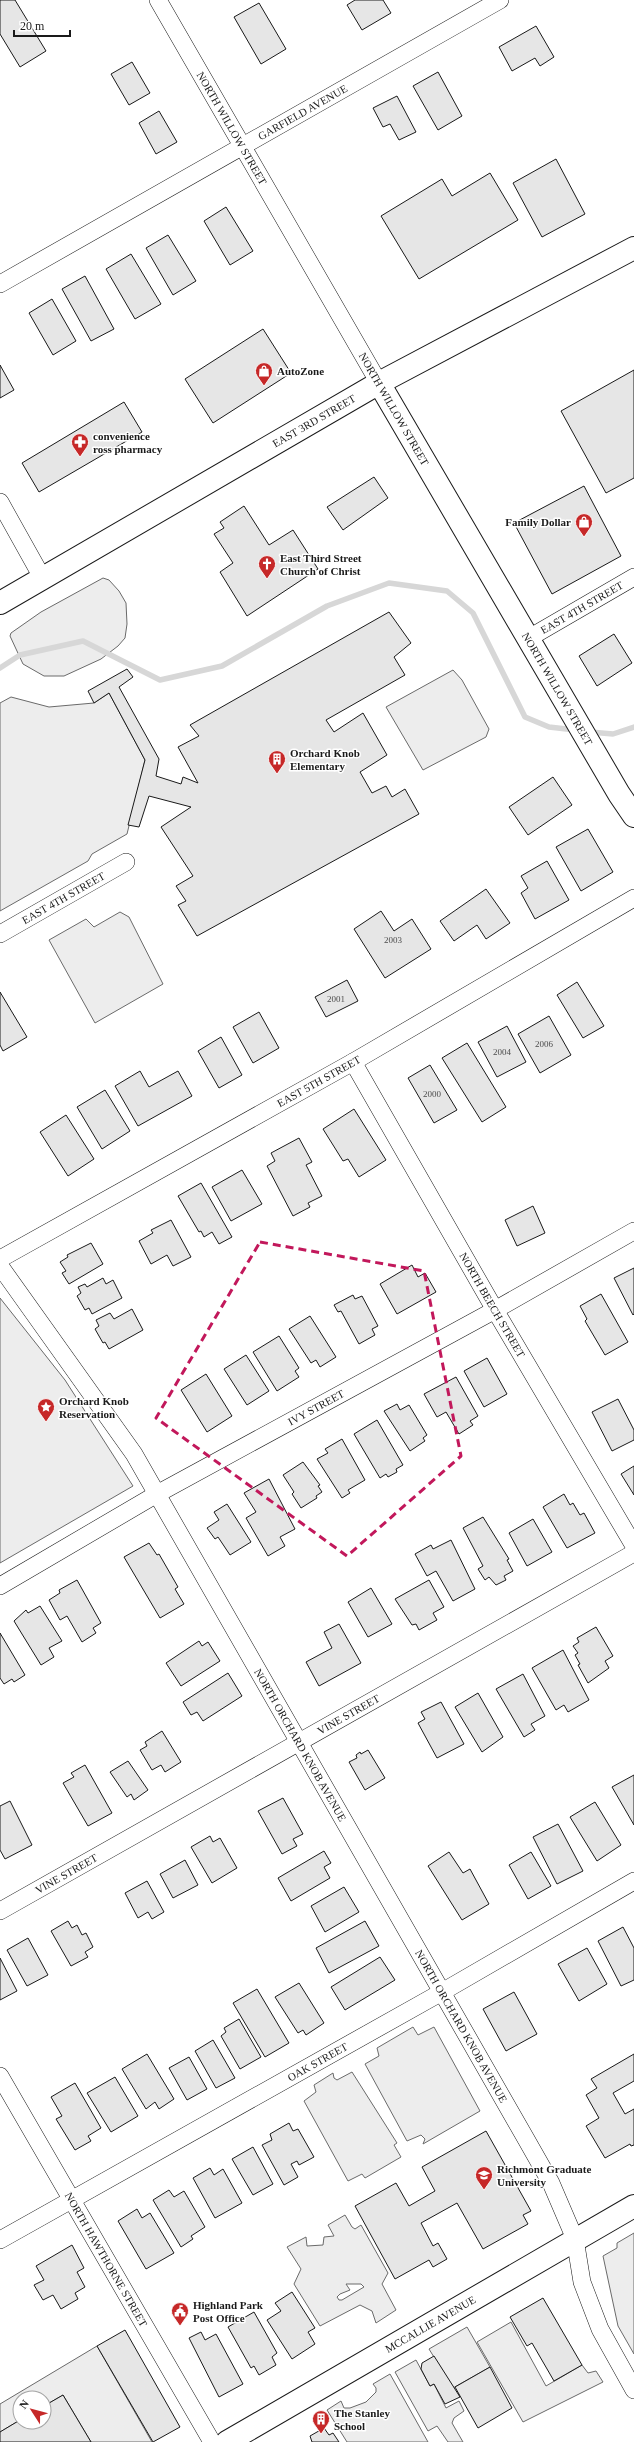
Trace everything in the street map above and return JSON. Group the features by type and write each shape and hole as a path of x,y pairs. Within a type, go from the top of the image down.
{"main road":[{"name":"EAST 3RD STREET","path":"0,604 379,383 634,248"},
{"name":"NORTH WILLOW STREET","path":"379,383 619,794 634,816"},
{"name":"MCCALLIE AVENUE","path":"227,2442 634,2206"}],"street":[{"name":"NORTH WILLOW STREET","path":"158,0 379,383"},
{"name":"GARFIELD AVENUE","path":"0,284 500,0"},
{"path":"0,502 43,579"},
{"name":"EAST 4TH STREET","path":"529,638 634,577"},
{"name":"EAST 4TH STREET","path":"0,934 126,862"},
{"name":"EAST 5TH STREET","path":"0,1259 353,1062 634,898"},
{"name":"NORTH BEECH STREET","path":"353,1062 495,1310 634,1546"},
{"name":"IVY STREET","path":"0,1586 157,1494 495,1310 634,1231"},
{"name":"NORTH ORCHARD KNOB AVENUE","path":"0,1266 134,1454 551,2183 575,2239 582,2282 600,2329 634,2390"},
{"name":"VINE STREET","path":"0,1911 634,1553"},
{"name":"OAK STREET","path":"0,2240 442,1992 634,1881"},
{"name":"NORTH HAWTHORNE STREET","path":"0,2076 70,2200 212,2442"}],"highlighted area":[{"path":"260,1242 424,1271 461,1456 347,1556 156,1418"}],"shaded area":[{"path":"103,578 109,580 119,591 126,603 127,624 125,638 118,646 101,659 64,676 44,676 23,664 10,636 11,633 41,612"},
{"path":"453,670 462,680 489,729 486,737 423,770 386,707"},
{"path":"109,693 145,760 127,834 92,854 88,861 0,911 0,703 11,697 49,707 94,703"},
{"path":"120,912 129,917 163,984 95,1023 49,940 86,919 94,927"},
{"name":"Orchard Knob Reservation","path":"0,1298 65,1380 133,1486 0,1563"},
{"path":"413,2027 418,2035 434,2027 480,2111 423,2144 425,2139 421,2135 407,2141 365,2064 379,2056 377,2048"},
{"path":"352,2072 397,2143 394,2145 401,2157 365,2178 362,2174 348,2181 304,2101 316,2092 314,2085 333,2073 334,2078 337,2080"},
{"path":"345,2215 352,2227 355,2229 361,2225 388,2273 382,2284 396,2310 376,2323 372,2311 360,2305 320,2326 294,2284 301,2269 287,2247 306,2237 307,2246 323,2245 324,2237 334,2236 328,2225","holes":["346,2284 361,2284 364,2287 342,2300 339,2300 337,2297 340,2294 350,2290"]},
{"path":"634,2233 634,2354 618,2326 603,2256 617,2248 617,2243"},
{"path":"511,2322 546,2386 582,2365 588,2373 596,2371 603,2382 523,2422 477,2342"},
{"path":"467,2327 490,2367 453,2388 429,2349"},
{"path":"97,2346 152,2442 91,2442 63,2395 52,2401 52,2390 23,2390"},
{"path":"416,2360 430,2386 434,2384 446,2408 459,2401 464,2411 454,2418 452,2423 463,2442 448,2442 437,2426 428,2431 395,2372"},
{"path":"390,2374 428,2442 347,2442 327,2410 341,2401 344,2408 350,2408 366,2402 376,2392 376,2388 373,2384"},
{"path":"12,2397 12,2425 0,2432 0,2404"}],"building":[{"path":"0,0 15,0 46,51 20,67 0,34"},
{"path":"355,0 383,0 391,13 362,30 347,5"},
{"path":"259,3 286,49 261,64 234,17"},
{"path":"536,26 554,57 540,66 535,58 512,71 499,47"},
{"path":"132,62 150,93 129,105 111,74"},
{"path":"438,72 462,116 438,130 413,86"},
{"path":"397,96 416,132 399,140 390,124 383,127 373,108"},
{"path":"159,111 177,142 156,154 139,123"},
{"path":"556,159 585,214 542,237 513,183"},
{"path":"490,173 518,220 419,279 381,216 442,179 452,196"},
{"path":"226,207 253,251 230,265 204,221"},
{"path":"168,235 196,281 173,295 146,248"},
{"path":"131,254 161,304 135,319 106,269"},
{"path":"85,276 114,329 91,341 62,289"},
{"path":"52,299 76,341 53,355 29,313"},
{"path":"263,329 291,373 213,423 185,379"},
{"path":"0,365 14,390 0,398"},
{"path":"634,370 634,478 606,493 561,411"},
{"path":"124,402 142,432 39,492 22,463"},
{"path":"374,477 388,498 343,530 327,507"},
{"path":"584,486 621,556 552,594 514,523"},
{"path":"244,506 269,545 293,530 318,569 247,616 220,572 233,563 214,534 224,528 220,522"},
{"name":"Orchard Knob Elementary","path":"389,612 411,643 394,657 405,675 326,720 334,732 363,713 387,755 360,772 372,793 386,786 392,797 405,789 419,814 197,936 178,905 186,901 176,886 193,876 161,827 191,807 149,796 139,827 128,825 145,760 109,693 94,703 88,691 127,669 133,677 119,687 159,759 156,776 181,784 183,777 198,783 178,747 199,736 190,725"},
{"path":"614,634 632,663 597,686 579,656"},
{"path":"553,777 572,805 528,835 509,807"},
{"path":"588,829 613,872 581,891 556,847"},
{"path":"547,861 569,900 535,919 521,893 528,888 521,876"},
{"path":"486,889 510,923 486,939 477,925 454,941 440,921"},
{"path":"381,911 394,931 412,919 431,949 385,978 354,929"},
{"path":"347,980 358,1001 326,1017 315,997"},
{"path":"577,982 604,1026 583,1038 557,995"},
{"path":"0,992 27,1037 3,1051 0,1045"},
{"path":"259,1012 279,1048 253,1063 233,1027"},
{"path":"549,1016 571,1055 540,1073 518,1034"},
{"path":"507,1026 526,1062 497,1077 478,1042"},
{"path":"221,1037 242,1075 219,1088 198,1051"},
{"path":"467,1043 506,1107 482,1122 442,1058"},
{"path":"430,1065 457,1110 434,1123 408,1078"},
{"path":"140,1071 149,1087 178,1071 192,1096 138,1126 115,1086"},
{"path":"105,1090 130,1131 102,1149 77,1107"},
{"path":"354,1109 386,1160 359,1177 348,1159 343,1161 323,1129"},
{"path":"66,1115 94,1159 68,1176 40,1132"},
{"path":"299,1138 312,1162 306,1165 322,1196 308,1203 310,1207 293,1216 267,1166 275,1161 271,1153"},
{"path":"242,1170 262,1204 231,1221 212,1187"},
{"path":"201,1183 232,1237 219,1244 212,1232 204,1237 201,1231 199,1232 178,1196"},
{"path":"533,1206 545,1233 517,1246 505,1220"},
{"path":"171,1220 191,1257 173,1266 167,1255 151,1264 139,1241 153,1233 151,1230"},
{"path":"91,1243 103,1264 69,1284 62,1273 66,1271 60,1262 68,1257 67,1255"},
{"path":"412,1265 418,1277 425,1273 436,1292 397,1314 380,1284"},
{"path":"634,1268 634,1314 633,1315 614,1278"},
{"path":"103,1278 106,1284 113,1280 122,1298 92,1314 89,1308 85,1310 77,1296 81,1293 78,1287 85,1284 87,1287"},
{"path":"601,1294 628,1342 605,1355 585,1321 587,1319 580,1306"},
{"path":"353,1295 355,1299 362,1296 378,1326 372,1329 375,1335 359,1344 341,1311 338,1312 334,1305"},
{"path":"132,1309 143,1330 109,1349 105,1342 103,1343 95,1329 99,1326 96,1320 110,1313 114,1319"},
{"path":"310,1316 336,1357 320,1367 316,1360 311,1363 289,1329"},
{"path":"279,1336 299,1368 295,1371 299,1377 277,1391 253,1352"},
{"path":"246,1355 269,1391 247,1405 224,1369"},
{"path":"487,1358 507,1394 484,1407 464,1371"},
{"path":"206,1374 232,1416 207,1432 181,1390"},
{"path":"456,1377 478,1416 470,1421 473,1425 459,1434 446,1412 437,1417 424,1394"},
{"path":"618,1399 634,1430 634,1440 612,1451 592,1412"},
{"path":"397,1404 400,1410 409,1405 427,1435 423,1438 425,1441 410,1451 384,1411"},
{"path":"377,1420 403,1465 396,1469 397,1472 388,1477 386,1474 380,1478 354,1434"},
{"path":"342,1439 365,1480 348,1490 350,1493 342,1498 317,1459 328,1453 325,1449"},
{"path":"303,1462 320,1485 318,1486 322,1492 316,1496 317,1498 301,1508 292,1494 294,1492 283,1475"},
{"path":"634,1466 634,1495 621,1474"},
{"path":"269,1479 295,1529 280,1537 285,1546 268,1556 246,1518 256,1512 244,1493"},
{"path":"564,1494 570,1505 573,1503 580,1515 584,1513 595,1533 567,1548 543,1507"},
{"path":"227,1504 251,1542 230,1555 218,1537 215,1539 207,1528 219,1520 214,1512"},
{"path":"483,1517 509,1559 507,1560 513,1571 504,1576 506,1580 496,1585 489,1577 485,1580 478,1569 483,1566 463,1528"},
{"path":"533,1519 552,1552 527,1566 509,1533"},
{"path":"451,1540 475,1589 453,1601 436,1571 427,1576 415,1554 431,1545 433,1549"},
{"path":"149,1543 157,1555 159,1554 178,1587 175,1589 184,1604 160,1618 124,1557"},
{"path":"77,1580 101,1623 93,1628 96,1633 82,1642 67,1616 60,1620 49,1600 60,1593 59,1590"},
{"path":"429,1580 444,1607 433,1613 437,1620 419,1630 416,1624 412,1625 395,1599"},
{"path":"371,1588 392,1624 368,1637 348,1602"},
{"path":"40,1606 62,1641 49,1648 54,1657 41,1665 14,1621 26,1610 28,1613"},
{"path":"339,1624 361,1663 319,1686 306,1662 332,1648 324,1632"},
{"path":"596,1627 613,1656 605,1661 609,1668 588,1683 578,1665 580,1664 575,1655 578,1653 573,1646 579,1642 577,1638"},
{"path":"0,1633 25,1675 14,1682 12,1679 4,1684 0,1678"},
{"path":"199,1641 202,1646 208,1642 220,1661 181,1686 166,1663"},
{"path":"563,1650 589,1700 568,1712 564,1705 556,1710 532,1668"},
{"path":"228,1673 242,1696 203,1721 197,1712 191,1715 183,1702"},
{"path":"523,1674 545,1716 531,1724 535,1730 524,1737 496,1689"},
{"path":"478,1693 503,1737 482,1752 455,1707"},
{"path":"441,1702 464,1744 437,1758 418,1723 425,1719 421,1712"},
{"path":"162,1731 181,1762 165,1772 161,1765 152,1770 140,1750 147,1746 145,1742"},
{"path":"368,1750 385,1778 365,1790 349,1762 357,1758 356,1755 360,1752 361,1754"},
{"path":"128,1761 148,1790 134,1800 131,1794 127,1797 110,1772"},
{"path":"85,1765 112,1813 88,1826 63,1783 74,1777 71,1773"},
{"path":"634,1775 634,1825 612,1787"},
{"path":"283,1798 303,1834 293,1839 297,1846 282,1854 258,1811"},
{"path":"10,1801 32,1845 5,1859 0,1850 0,1806"},
{"path":"595,1802 621,1845 597,1861 570,1817"},
{"path":"558,1824 583,1871 557,1884 533,1837"},
{"path":"210,1836 213,1842 220,1838 237,1868 212,1883 191,1847"},
{"path":"324,1851 331,1863 324,1867 330,1878 291,1901 278,1878"},
{"path":"449,1852 463,1873 470,1869 489,1904 462,1920 428,1866"},
{"path":"531,1852 551,1886 528,1899 509,1865"},
{"path":"185,1860 198,1885 173,1898 160,1874"},
{"path":"147,1881 164,1912 152,1919 148,1912 138,1918 125,1893"},
{"path":"344,1887 359,1912 325,1932 311,1906"},
{"path":"68,1921 72,1928 77,1925 82,1935 86,1933 93,1947 85,1952 88,1957 71,1966 51,1931"},
{"path":"365,1921 379,1946 329,1973 316,1948"},
{"path":"623,1927 634,1948 634,1980 621,1986 598,1941"},
{"path":"28,1938 48,1975 27,1986 7,1950"},
{"path":"587,1948 607,1984 579,2001 558,1964"},
{"path":"380,1957 395,1980 345,2010 331,1987"},
{"path":"0,1958 17,1991 0,2000"},
{"path":"299,1983 324,2023 306,2035 303,2030 298,2033 275,1997"},
{"path":"257,1989 289,2043 265,2057 233,2003"},
{"path":"514,1992 537,2034 506,2051 483,2009"},
{"path":"239,2019 261,2057 240,2069 221,2036 226,2032 224,2028"},
{"path":"213,2040 235,2078 216,2088 195,2051"},
{"path":"147,2054 174,2099 159,2109 155,2102 146,2109 122,2069"},
{"path":"634,2054 634,2081 613,2093 625,2114 634,2109 634,2145 631,2146 630,2144 605,2158 586,2126 599,2118 586,2095 597,2088 591,2079"},
{"path":"189,2057 207,2089 187,2100 169,2068"},
{"path":"115,2077 138,2116 111,2132 87,2093"},
{"path":"75,2083 101,2128 88,2136 91,2141 75,2150 56,2119 62,2116 51,2097"},
{"path":"289,2123 293,2131 298,2129 314,2157 299,2165 297,2161 291,2164 298,2177 284,2185 262,2145 272,2140 270,2134"},
{"path":"486,2131 531,2211 523,2215 528,2224 483,2249 457,2203 421,2223 433,2246 438,2243 447,2259 433,2267 429,2260 395,2279 355,2206 396,2183 409,2206 435,2191 422,2167"},
{"path":"253,2147 273,2184 253,2195 232,2159"},
{"path":"210,2168 214,2175 223,2169 242,2203 215,2218 193,2178"},
{"path":"169,2190 174,2197 184,2191 205,2227 191,2236 193,2239 181,2247 153,2200"},
{"path":"137,2209 142,2218 150,2213 174,2253 146,2269 118,2221"},
{"path":"72,2245 84,2268 77,2272 85,2287 75,2293 78,2299 61,2309 53,2295 43,2300 34,2285 44,2280 36,2266"},
{"path":"292,2292 315,2328 308,2332 315,2344 292,2359 267,2320 281,2311 275,2303"},
{"path":"543,2298 582,2365 554,2381 532,2343 527,2346 510,2317"},
{"path":"254,2312 277,2353 272,2357 276,2365 259,2375 254,2366 251,2368 228,2327"},
{"path":"125,2330 180,2427 153,2442 97,2346"},
{"path":"201,2332 205,2340 216,2334 243,2384 219,2397 189,2338"},
{"path":"434,2356 460,2397 445,2404 434,2384 430,2386 421,2369 422,2363"},
{"path":"490,2367 512,2408 478,2428 455,2387"},
{"path":"63,2395 91,2442 0,2442 0,2432 12,2425 12,2430 52,2430 52,2401"},
{"name":"The Stanley School","path":"324,2428 329,2435 333,2433 339,2442 312,2442 310,2436"}],"waterway":[{"path":"0,668 20,655 83,641 160,680 222,666 327,606 389,583 447,591 473,613 525,717 549,727 575,730"},
{"path":"590,732 613,734 634,727"}],"place":[{"name":"AutoZone","path":"264,386"},
{"name":"convenience ross pharmacy","path":"80,457"},
{"name":"Family Dollar","path":"584,537"},
{"name":"East Third Street Church of Christ","path":"267,579"},
{"name":"Orchard Knob Elementary","path":"277,774"},
{"name":"Orchard Knob Reservation","path":"46,1422"},
{"name":"Richmont Graduate University","path":"484,2190"},
{"name":"Highland Park Post Office","path":"180,2326"},
{"name":"The Stanley School","path":"321,2434"}]}
